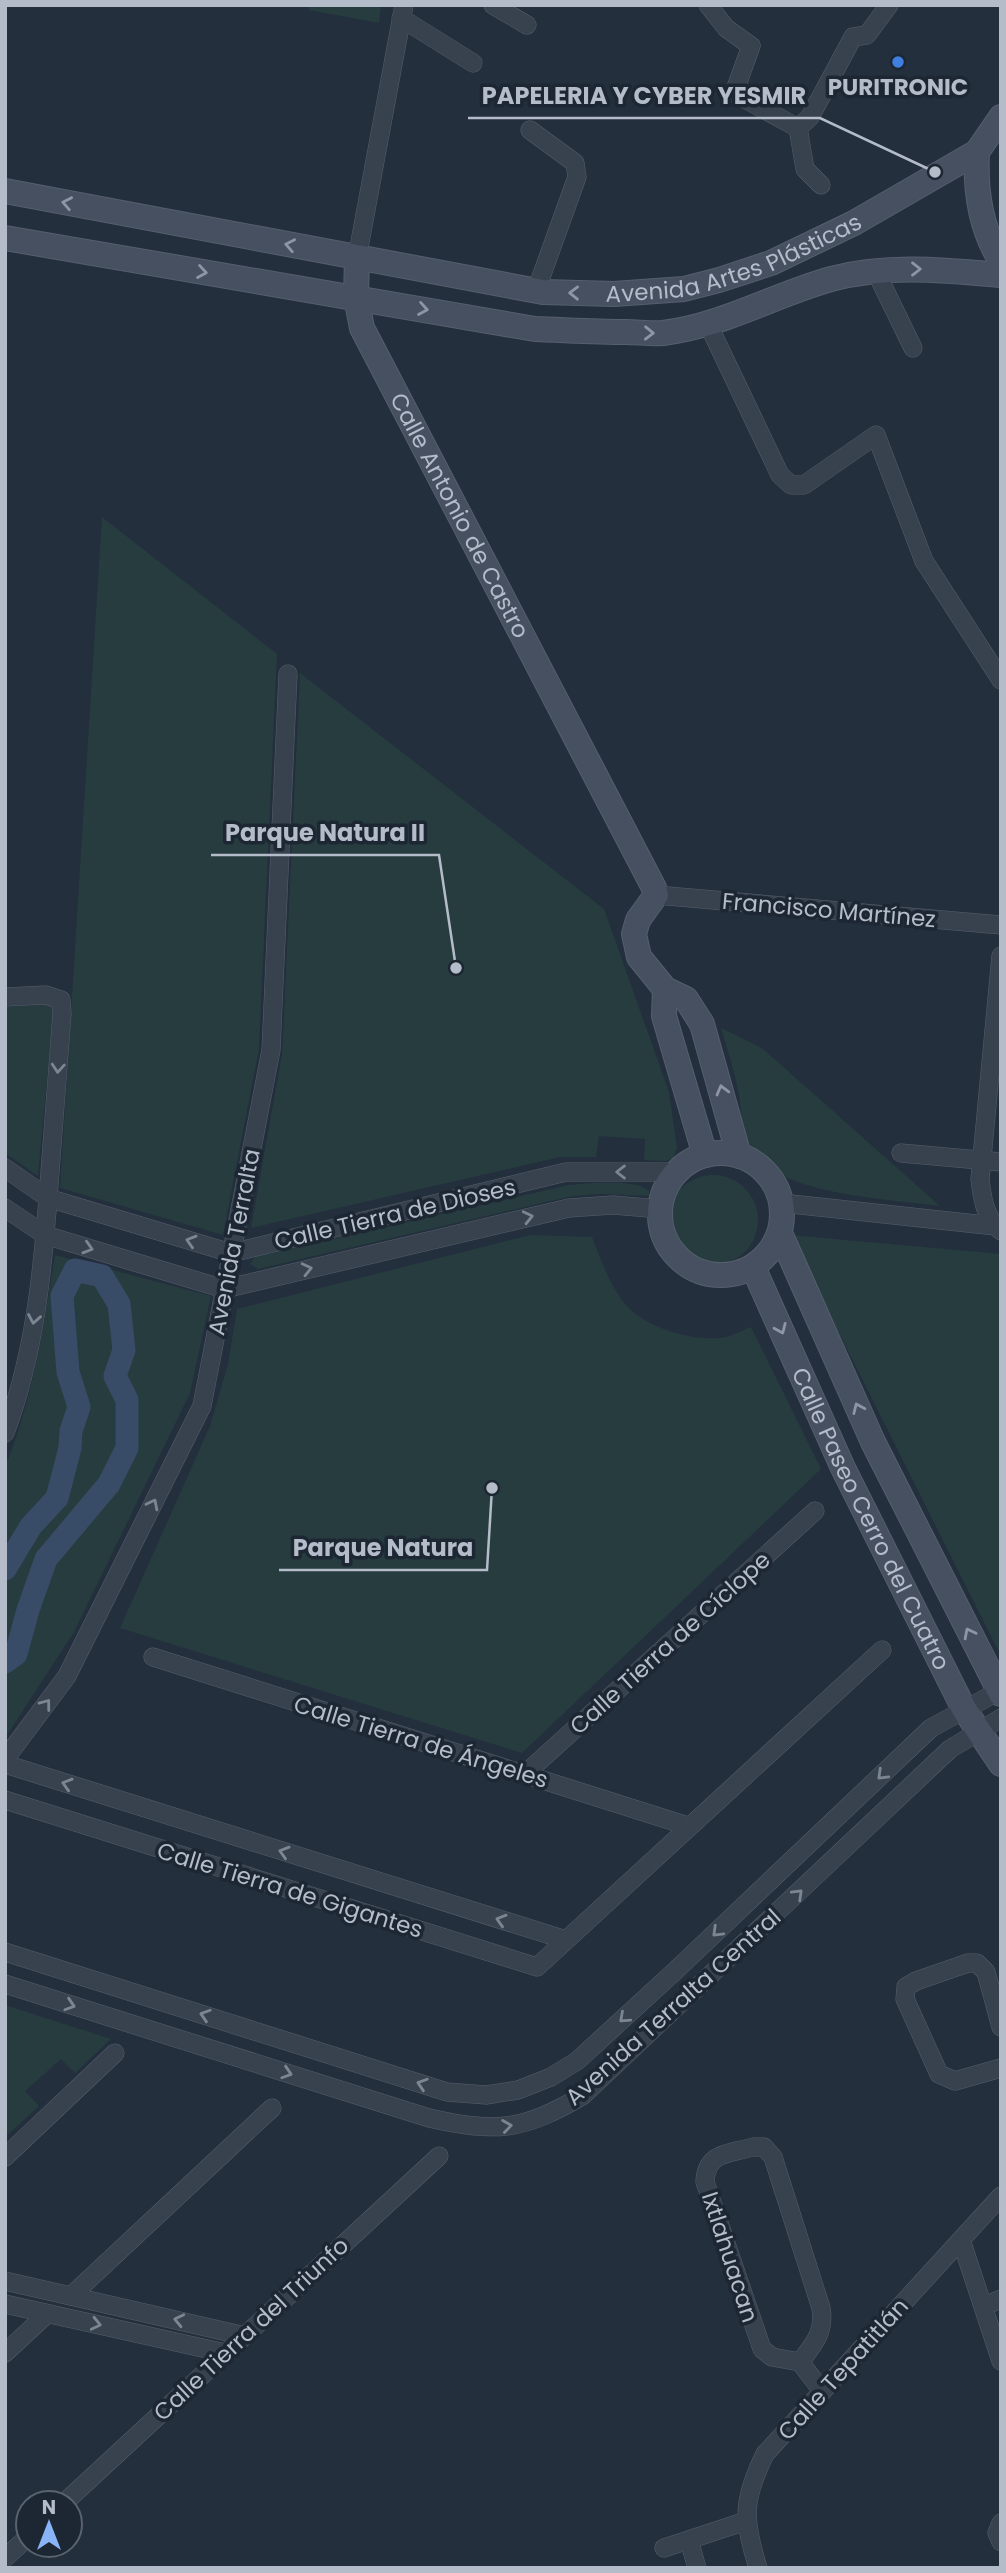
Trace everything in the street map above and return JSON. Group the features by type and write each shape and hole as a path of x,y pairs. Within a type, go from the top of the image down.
{"street":[{"path":"493,5 527,25"},
{"path":"708,5 726,28 751,46 734,93 798,128"},
{"path":"798,128 810,117 853,37 867,36 889,5"},
{"path":"403,12 473,63"},
{"name":"Calle Antonio de Castro","path":"403,12 357,258 356,298 362,328 656,895"},
{"path":"1001,117 977,152 976,177 986,229 1001,261"},
{"path":"798,128 805,169 821,185"},
{"path":"530,130 575,163 577,177 536,291"},
{"name":"Avenida Artes Plásticas","path":"5,191 536,291 614,294 684,289 719,281 771,263 832,234 977,152"},
{"name":"Avenida Artes Plásticas","path":"5,238 535,329 661,333 708,324 831,279 876,272 944,269 1001,275"},
{"path":"876,272 913,348"},
{"path":"708,324 780,475 791,485 804,485 876,435 924,561 1001,680"},
{"name":"Avenida Terralta","path":"5,1759 67,1676 202,1406 271,1050 288,674"},
{"path":"656,895 638,920 634,934 639,957 665,989 686,999 702,1024 739,1156"},
{"name":"Francisco Martínez","path":"656,895 1001,925"},
{"path":"998,1228 982,1198 982,1160 1001,956"},
{"path":"665,989 664,1016 705,1156"},
{"path":"5,997 46,995 61,1000 62,1013 45,1235 35,1318 16,1406 5,1433"},
{"path":"722,1153 739,1156 759,1166 774,1182 782,1203 780,1233 769,1252 753,1267 732,1275 710,1275 689,1266 672,1251 662,1231 660,1209 666,1189 677,1172 690,1162 722,1153"},
{"path":"901,1153 1001,1162"},
{"path":"5,1168 48,1198 231,1253"},
{"name":"Calle Tierra de Dioses","path":"231,1253 566,1172 677,1172"},
{"path":"782,1203 998,1228"},
{"name":"Calle Tierra de Dioses","path":"224,1289 569,1208 613,1205 660,1209"},
{"path":"5,1208 45,1235 224,1289"},
{"name":"Calle Paseo Cerro del Cuatro","path":"780,1233 873,1442 1000,1693"},
{"name":"Calle Paseo Cerro del Cuatro","path":"753,1267 843,1468 964,1709 1001,1765"},
{"path":"843,1468 873,1442"},
{"name":"Calle Tierra de Cíclope","path":"525,1774 816,1511"},
{"name":"Calle Tierra de Gigantes","path":"5,1800 537,1967 882,1650"},
{"name":"Calle Tierra de Ángeles","path":"153,1657 688,1826"},
{"name":"Avenida Terralta Central","path":"5,1952 447,2092 486,2095 518,2090 534,2085 578,2061 931,1728 1000,1693"},
{"name":"Avenida Terralta Central","path":"5,1984 429,2118 458,2125 506,2128 554,2112 582,2096 950,1749 1001,1718"},
{"name":"Calle Tierra de Gigantes","path":"5,1764 566,1940"},
{"path":"1001,2027 986,1972 977,1963 968,1963 906,1987 905,1999 939,2074 955,2081 1001,2068"},
{"path":"674,1972 695,1992"},
{"path":"5,2157 116,2053"},
{"path":"71,2296 272,2108"},
{"name":"Ixtlahuacan","path":"753,2147 764,2147 773,2157 821,2308 823,2322 820,2334 800,2362 772,2357 762,2349 756,2337 705,2182 705,2168 711,2160 753,2147"},
{"name":"Calle Tierra del Triunfo","path":"79,2489 439,2156"},
{"name":"Calle Tepatitlán","path":"758,2568 746,2521 751,2482 765,2454 1001,2196"},
{"path":"961,2240 993,2302 1001,2361"},
{"path":"5,2281 245,2336"},
{"path":"5,2304 225,2353"},
{"path":"5,2353 47,2314"},
{"path":"800,2362 822,2392"},
{"path":"664,2548 746,2521"},
{"path":"1001,2523 997,2533 1001,2542"},
{"path":"689,2540 698,2568"}],"green space":[{"path":"309,5 381,5 379,23 309,10"},
{"path":"102,517 277,654 259,1049 223,1235 60,1188"},
{"path":"300,673 604,909 669,1092 677,1148 673,1158 665,1161 644,1160 645,1139 599,1136 596,1157 560,1157 251,1228 282,1054"},
{"path":"54,1004 38,1176 5,1153 5,1007"},
{"path":"721,1028 762,1048 940,1206 863,1197 804,1184 779,1174 759,1160 745,1137 736,1082"},
{"path":"704,1175 722,1175 738,1182 751,1195 758,1211 758,1229 751,1245 738,1258 722,1265 704,1265 688,1258 675,1245 668,1229 668,1211 675,1195 688,1182"},
{"path":"569,1185 637,1185 649,1191 649,1196 572,1196 258,1269 250,1264 255,1257"},
{"path":"530,1235 592,1237 620,1298 635,1313 659,1327 686,1336 714,1338 729,1336 751,1327 821,1469 522,1753 120,1628 210,1426 228,1364 237,1309"},
{"path":"790,1235 1001,1254 1001,1656"},
{"path":"55,1255 211,1296 190,1393 74,1632 5,1738 5,1467 30,1388 42,1336"},
{"path":"5,2005 111,2039 75,2073 61,2059 25,2091 39,2106 5,2137"}],"waterway":[{"path":"5,1569 31,1526 57,1498 70,1448 71,1431 79,1407 68,1372 62,1296 75,1270 102,1276 119,1304 124,1350 115,1376 127,1400 127,1448 109,1484 46,1559 16,1654 5,1662"}],"place":[{"name":"PURITRONIC","path":"898,62"},
{"name":"PAPELERIA Y CYBER YESMIR","path":"935,172"},
{"name":"Parque Natura II","path":"456,968"},
{"name":"Parque Natura","path":"492,1488"}]}
